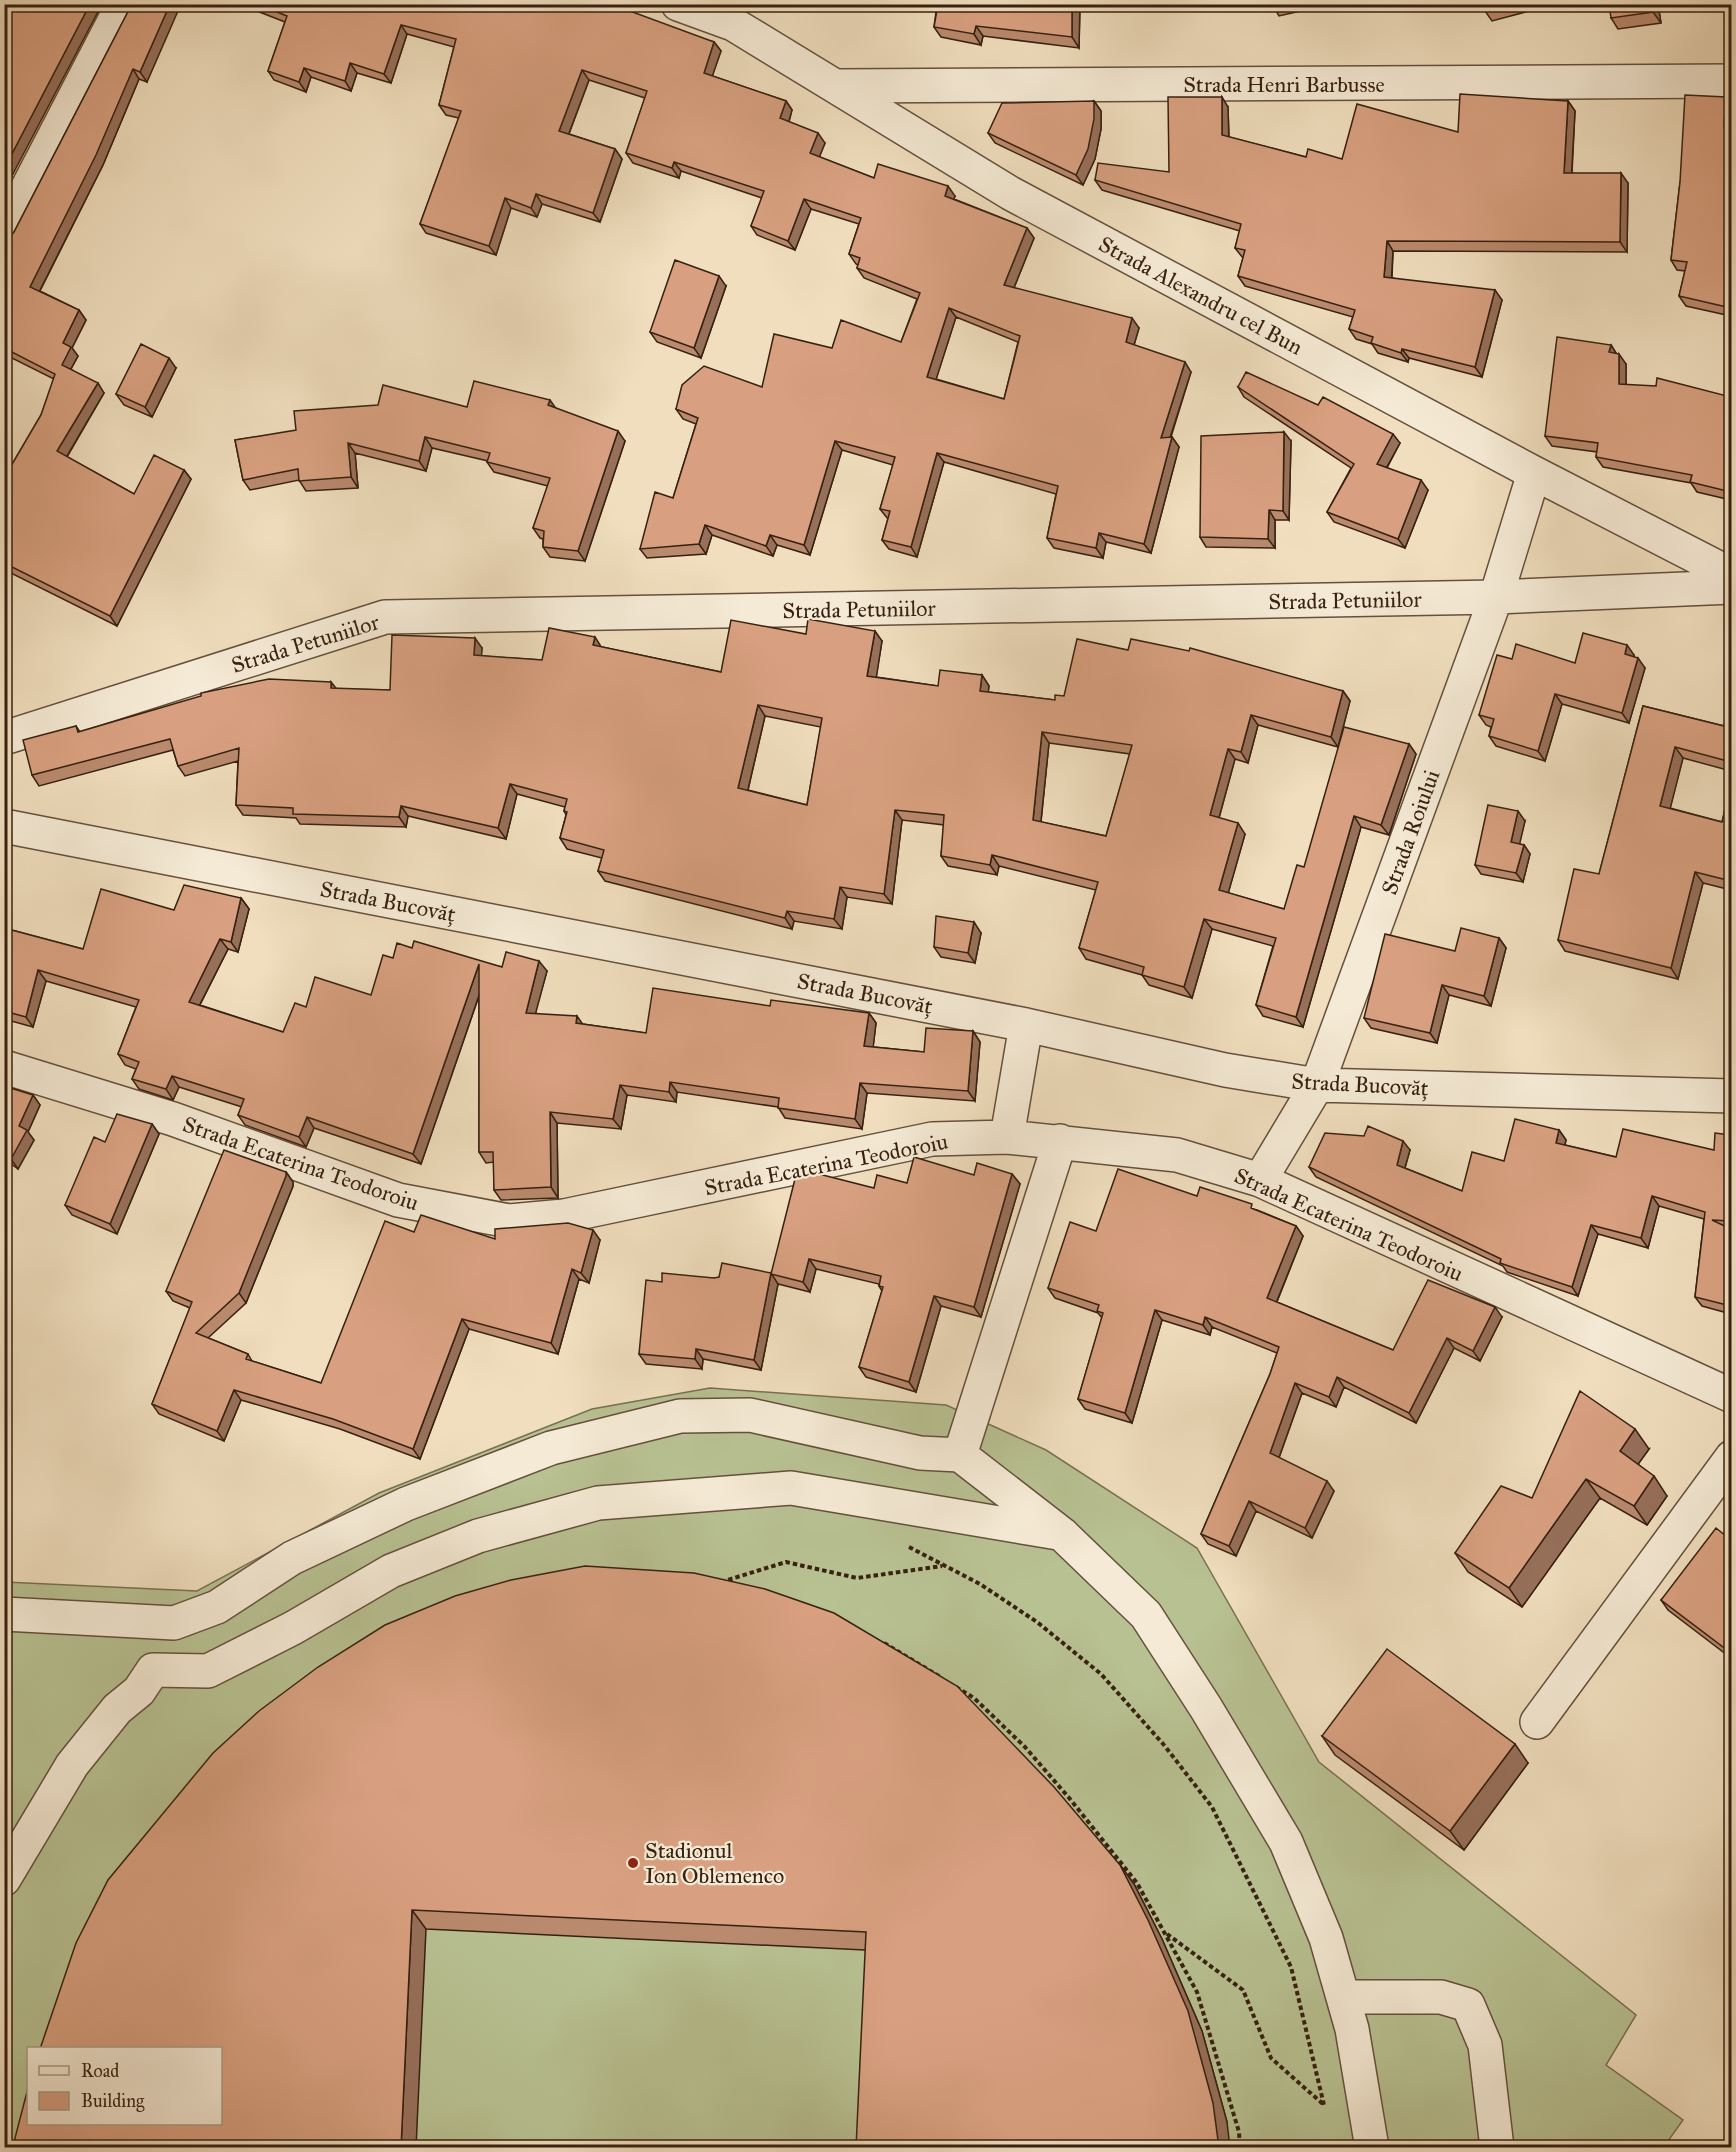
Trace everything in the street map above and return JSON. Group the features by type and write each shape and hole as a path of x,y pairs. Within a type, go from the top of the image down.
{"street":[{"path":"4,233 123,4"},
{"name":"Strada Alexandru cel Bun","path":"678,4 733,24 1010,193 1534,473 1731,575"},
{"name":"Strada Henri Barbusse","path":"837,86 1731,81"},
{"name":"Strada Roiului","path":"1260,1180 1317,1085 1496,597 1534,473"},
{"name":"Strada Petuniilor","path":"4,738 385,617 1496,597 1731,587"},
{"name":"Strada Bucovăț","path":"4,826 1026,1024 1225,1070 1317,1085 1731,1096"},
{"path":"1007,1137 1026,1024"},
{"name":"Strada Ecaterina Teodoroiu","path":"4,1067 173,1119 398,1200 509,1221 564,1216 932,1139 1007,1137 1177,1155 1260,1180 1731,1396"},
{"path":"960,1455 1060,1141"},
{"path":"4,1614 174,1623 217,1607 292,1558 406,1504 551,1448 680,1416 750,1415 920,1453 960,1455 1062,1534 1146,1615 1206,1708 1286,1842 1326,1938 1352,2029 1372,2148"},
{"path":"1537,1722 1731,1458"},
{"path":"4,1879 72,1765 117,1709 139,1691 153,1671 208,1671 293,1628 391,1571 478,1536 598,1503 791,1488 1062,1534"},
{"path":"1342,1997 1441,1997 1468,2005 1485,2045 1497,2148"}],"path":[{"path":"719,1582 786,1562 856,1578 942,1566 980,1584 1037,1622 1101,1674 1164,1745 1212,1807 1291,1966 1326,2116"},
{"path":"882,1641 913,1658 974,1698 1025,1747 1070,1798 1137,1883 1197,1992 1239,2132 1240,2148"},
{"path":"1164,1932 1243,1990 1271,2058 1324,2105"}],"green space":[{"path":"710,1388 946,1405 1046,1450 1197,1548 1319,1762 1636,2015 1606,2065 1683,2120 1663,2148 5,2147 5,1582 197,1591 379,1493 592,1409"}],"building":[{"path":"11,4 90,4 4,169 4,18"},
{"path":"132,4 170,4 140,72 133,69 96,155 30,287 79,310 63,343 71,347 62,365 98,383 57,451 134,494 154,455 184,470 110,616 4,563 4,478 41,415 55,374 4,348 4,240 14,232"},
{"path":"257,4 586,4 595,8 596,4 611,4 714,42 704,73 786,101 780,118 818,133 810,153 874,178 878,164 948,186 945,196 1027,228 1004,285 1132,318 1126,342 1185,362 1161,438 1172,437 1144,544 1099,533 1096,548 1047,538 1058,486 937,453 911,547 882,540 890,511 880,509 895,457 835,441 804,545 770,535 766,546 705,525 699,544 640,549 655,492 673,498 698,418 676,409 682,385 704,366 762,387 774,334 832,348 841,320 901,342 920,293 857,268 860,258 849,254 861,218 804,199 788,241 751,226 764,191 674,162 672,168 626,153 647,91 582,70 559,131 615,149 593,213 536,194 531,208 505,198 489,246 420,224 461,111 439,105 456,39 401,25 384,74 350,63 345,81 304,68 299,82 268,71 287,16","holes":["949,308 1020,336 1004,399 927,377"]},
{"path":"938,4 1072,4 1072,37 976,26 974,34 934,27"},
{"path":"1483,4 1507,4 1485,11"},
{"path":"1609,4 1652,4 1653,12 1611,18"},
{"path":"1460,94 1568,101 1564,173 1621,173 1620,242 1387,241 1384,277 1495,290 1475,367 1402,349 1401,353 1371,343 1373,337 1349,329 1355,310 1238,276 1245,250 1235,248 1241,224 1095,180 1098,163 1169,172 1168,97 1222,97 1222,135 1306,157 1308,149 1342,159 1357,104 1458,132"},
{"path":"1685,95 1726,97 1724,127 1731,129 1731,308 1679,296 1687,262 1671,260 1680,182"},
{"path":"1094,101 1094,119 1088,149 1076,175 988,133 1002,103"},
{"path":"675,260 719,276 694,348 650,332"},
{"path":"1557,337 1611,345 1609,352 1619,354 1619,384 1656,386 1657,378 1731,397 1731,492 1690,482 1692,475 1596,457 1598,443 1545,436"},
{"path":"141,344 169,358 145,407 116,394"},
{"path":"1246,372 1318,405 1323,397 1393,434 1377,464 1421,480 1398,539 1327,512 1354,464 1238,387"},
{"path":"474,381 550,400 548,405 618,431 578,551 543,547 544,531 533,528 550,478 487,462 490,453 425,437 419,461 348,443 351,477 299,481 298,469 243,480 235,440 296,430 294,411 378,405 383,385 467,407"},
{"path":"1284,432 1283,511 1269,510 1268,539 1200,537 1201,436"},
{"path":"808,619 875,631 867,676 938,686 940,670 982,675 980,691 1055,700 1055,695 1064,696 1077,639 1128,650 1131,639 1189,651 1190,648 1343,691 1331,737 1251,715 1241,752 1228,749 1210,815 1238,823 1219,890 1284,909 1297,865 1304,867 1344,727 1409,744 1381,825 1354,816 1296,1017 1256,1005 1276,938 1204,919 1184,987 1142,975 1144,967 1079,948 1098,882 992,855 990,865 941,856 944,815 895,810 884,894 840,887 834,919 787,911 785,918 598,871 604,850 560,838 567,812 564,811 567,799 510,784 498,828 401,806 399,817 293,814 293,808 236,805 239,748 178,766 170,739 32,775 23,740 76,726 78,732 201,696 201,693 269,679 331,682 331,688 390,690 392,635 475,638 474,655 542,660 549,628 595,637 593,645 721,672 731,620 806,634","holes":["758,705 822,718 807,805 738,788","1042,732 1132,745 1106,836 1033,820"]},
{"path":"1583,633 1627,645 1625,654 1638,658 1622,713 1555,694 1538,751 1489,736 1494,719 1479,715 1497,655 1512,659 1516,644 1575,663"},
{"path":"1731,700 1731,762 1675,747 1660,806 1722,822 1731,785 1731,881 1695,872 1671,968 1558,940 1574,869 1599,874 1643,706 1724,726"},
{"path":"1488,805 1518,811 1511,842 1524,845 1516,873 1475,865"},
{"path":"184,885 241,898 231,942 220,939 189,1002 283,1032 295,1003 306,1007 315,977 371,995 383,955 393,958 397,943 412,948 414,941 502,967 506,952 539,961 526,1013 577,1016 576,1023 646,1033 653,988 770,1006 771,1000 869,1013 864,1046 924,1052 926,1028 973,1031 968,1091 860,1083 855,1119 778,1108 779,1098 670,1082 669,1092 620,1085 613,1119 550,1112 551,1187 494,1190 493,1152 479,1152 479,964 413,1154 307,1117 299,1137 238,1115 244,1099 172,1076 166,1089 132,1079 139,1062 118,1054 139,1000 38,970 26,1017 4,1011 4,928 83,949 101,889 174,910"},
{"path":"936,916 974,922 968,953 934,947"},
{"path":"1461,928 1499,938 1484,996 1442,985 1430,1033 1364,1018 1385,934 1455,951"},
{"path":"4,1086 33,1095 19,1126 27,1130 11,1159 4,1155"},
{"path":"117,1114 152,1124 110,1224 65,1205 94,1137 105,1142"},
{"path":"1515,1119 1559,1130 1556,1143 1616,1157 1623,1129 1714,1150 1715,1133 1731,1135 1731,1221 1712,1220 1731,1229 1731,1306 1695,1297 1705,1212 1652,1196 1641,1238 1591,1225 1572,1287 1500,1263 1501,1259 1309,1167 1325,1133 1364,1136 1368,1126 1403,1141 1397,1165 1462,1191 1472,1152 1504,1161"},
{"path":"224,1150 286,1172 286,1176 239,1293 196,1333 248,1354 246,1359 321,1383 385,1221 414,1232 421,1215 495,1239 495,1229 568,1223 593,1230 581,1273 572,1269 551,1343 462,1319 413,1449 333,1419 234,1390 217,1431 152,1404 192,1302 166,1291"},
{"path":"914,1157 974,1175 977,1163 1012,1174 974,1307 934,1296 909,1382 859,1367 883,1287 879,1286 881,1276 809,1259 803,1282 771,1274 796,1175 811,1172 874,1188 877,1175 907,1183"},
{"path":"1118,1169 1197,1196 1200,1187 1252,1204 1251,1208 1296,1226 1267,1298 1393,1350 1428,1280 1495,1307 1473,1351 1447,1338 1409,1413 1337,1377 1329,1397 1295,1383 1270,1453 1327,1481 1305,1528 1249,1501 1229,1546 1201,1534 1270,1374 1279,1347 1205,1317 1203,1325 1155,1310 1125,1413 1078,1399 1103,1313 1097,1311 1099,1305 1048,1288 1070,1222 1096,1231"},
{"path":"722,1263 771,1273 754,1360 696,1349 695,1359 639,1354 646,1280 662,1282 662,1273 719,1277"},
{"path":"1580,1391 1635,1429 1620,1451 1654,1476 1634,1506 1586,1479 1509,1588 1455,1553 1501,1486 1532,1498"},
{"path":"1716,1528 1731,1540 1731,1653 1661,1600"},
{"name":"Stadionul Ion Oblemenco","path":"585,1566 694,1573 765,1589 834,1613 957,1686 1054,1787 1120,1865 1148,1920 1188,2011 1213,2103 1219,2148 856,2148 866,1932 412,1910 401,2148 15,2148 15,2138 27,2092 27,2125 222,2125 222,2047 41,2047 76,1943 108,1880 213,1753 259,1711 318,1667 385,1625 455,1596 511,1580"},
{"path":"1387,1649 1515,1744 1450,1831 1322,1736"}],"place":[{"name":"Stadionul Ion Oblemenco","path":"633,1863"}]}
